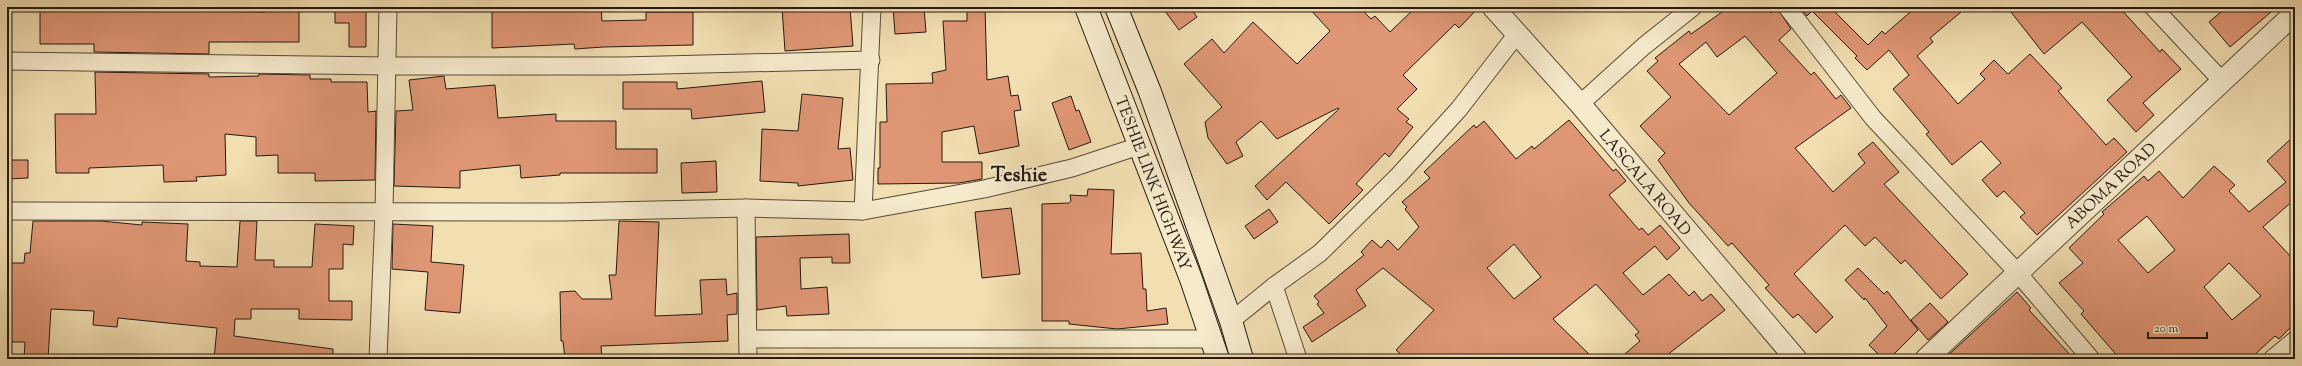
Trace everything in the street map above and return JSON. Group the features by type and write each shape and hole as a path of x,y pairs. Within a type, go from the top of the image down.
{"main road":[{"name":"TESHIE LINK HIGHWAY","path":"1086,7 1216,349"},
{"name":"TESHIE LINK HIGHWAY","path":"1116,7 1150,92 1231,321 1242,359"}],"street":[{"path":"378,359 384,211 388,7"},
{"path":"863,210 871,60 872,7"},
{"name":"LASCALA ROAD","path":"1493,7 1580,104 1796,359"},
{"path":"1580,104 1644,46 1693,7"},
{"path":"1786,7 1873,118 2017,272 2091,359"},
{"path":"2154,7 2222,81"},
{"name":"ABOMA ROAD","path":"1926,359 2017,272 2295,13"},
{"path":"1231,321 1274,286 1320,253 1399,175 1459,109 1517,34"},
{"path":"7,61 388,66 622,66 871,60"},
{"path":"7,211 564,212 746,208 863,210 999,186 1072,168 1139,146"},
{"path":"746,208 748,359"},
{"path":"1274,286 1298,359"},
{"path":"748,339 1216,349"},
{"path":"2272,359 2295,340"}],"building":[{"path":"40,7 197,7 197,11 265,12 265,7 299,7 299,42 209,42 209,54 94,52 94,44 40,44"},
{"path":"492,7 601,7 602,21 646,20 646,12 693,12 693,45 575,49 574,44 492,48"},
{"path":"782,7 850,7 853,46 785,51"},
{"path":"893,7 924,7 926,32 895,34"},
{"path":"967,7 985,7 987,80 1008,76 1011,96 1018,95 1021,110 1014,111 1019,146 979,154 974,126 942,132 942,162 982,162 982,179 959,183 878,184 878,168 880,168 880,122 887,122 886,84 933,83 932,73 946,70 943,21 967,21"},
{"path":"1162,7 1190,7 1197,17 1179,30"},
{"path":"1308,7 1359,7 1371,19 1375,16 1390,32 1416,7 1479,7 1459,28 1455,24 1403,75 1417,89 1397,109 1409,119 1406,122 1413,127 1389,157 1385,153 1356,184 1363,190 1329,224 1286,182 1267,200 1255,186 1339,109 1338,108 1277,139 1261,121 1236,142 1243,156 1227,164 1208,138 1205,122 1222,107 1184,64 1212,39 1224,53 1253,22 1297,64 1330,31"},
{"path":"1729,7 1765,7 1771,13 1777,8 1791,29 1779,40 1811,75 1814,72 1836,99 1841,95 1851,108 1795,148 1833,192 1865,163 1858,154 1873,142 1899,172 1884,184 1968,274 1941,299 1905,260 1901,264 1875,237 1865,246 1845,225 1794,274 1833,317 1816,333 1798,314 1793,318 1765,288 1769,285 1732,243 1728,246 1689,203 1658,160 1665,153 1640,126 1671,97 1647,71 1658,61 1655,58 1689,31 1691,34","holes":["1745,36 1777,73 1729,115 1679,64 1706,42 1717,57"]},
{"path":"1800,7 1830,7 1868,45 1882,31 1885,34 1916,7 1967,7 1930,38 1933,42 1917,56 1958,104 1985,79 1980,74 1994,60 2008,74 2030,54 2062,88 2058,91 2106,145 2114,138 2127,152 2037,235 2020,217 2025,213 2004,191 1997,197 1982,180 2001,163 1981,141 1952,165 1926,134 1929,132 1893,89 1909,75 1889,50 1867,70 1855,58 1857,56 1812,11 1807,16"},
{"path":"2007,7 2119,7 2160,52 2162,49 2181,69 2143,103 2154,115 2136,132 2107,100 2132,77 2082,22 2044,54"},
{"path":"2227,7 2277,7 2230,47 2209,22"},
{"path":"335,8 366,8 366,47 349,47 349,23 335,23"},
{"path":"95,72 209,74 209,77 259,76 259,74 310,75 310,79 331,79 331,82 367,82 368,112 376,111 375,180 315,181 315,173 278,173 278,155 256,156 256,137 225,134 226,175 196,177 197,181 164,182 163,165 89,168 89,173 56,173 55,114 96,114"},
{"path":"444,76 446,89 495,85 498,118 556,114 556,121 616,121 616,149 657,149 657,173 560,173 560,175 521,178 520,165 460,171 460,188 394,186 396,111 413,110 409,80"},
{"path":"762,81 765,112 692,119 691,109 623,109 623,82 677,82 677,89"},
{"path":"802,94 843,98 838,149 850,148 853,180 798,186 798,183 760,181 762,129 798,131"},
{"path":"1071,96 1076,111 1079,110 1091,142 1069,150 1052,103"},
{"path":"1569,120 1613,171 1616,169 1626,181 1609,195 1639,230 1642,228 1648,235 1660,225 1680,248 1667,260 1655,246 1623,273 1643,295 1669,274 1689,296 1694,291 1702,301 1711,294 1725,310 1662,359 1619,359 1640,341 1635,335 1639,332 1596,284 1553,319 1594,359 1406,359 1396,350 1434,310 1383,268 1356,290 1366,306 1312,342 1303,327 1324,313 1317,304 1319,302 1314,296 1364,255 1361,252 1372,240 1381,248 1388,240 1398,250 1419,227 1405,209 1407,207 1402,202 1430,178 1424,172 1474,125 1476,128 1484,121 1516,159 1532,146 1534,149","holes":["1514,244 1541,277 1514,299 1487,268"]},
{"path":"2295,135 2295,199 2263,227 2295,261 2295,323 2279,339 2275,336 2250,359 2120,359 2081,314 2084,311 2059,283 2083,263 2069,248 2104,214 2102,212 2144,176 2148,181 2159,171 2183,198 2214,166 2235,185 2229,191 2249,212 2286,182 2267,161","holes":["2147,216 2175,250 2148,273 2118,240","2229,263 2261,296 2232,320 2204,287"]},
{"path":"7,160 28,160 28,178 7,179"},
{"path":"716,161 717,192 682,193 681,163"},
{"path":"1088,189 1114,190 1111,254 1141,253 1143,289 1146,289 1147,311 1166,308 1168,324 1117,329 1069,324 1069,321 1042,321 1042,204 1069,203 1071,201 1070,195 1087,196"},
{"path":"1011,208 1020,274 982,278 975,212"},
{"path":"1269,209 1278,222 1254,239 1245,226"},
{"path":"33,221 101,221 142,225 142,222 188,224 186,261 200,262 200,266 237,267 240,221 257,221 255,260 274,260 274,267 312,267 315,224 354,226 353,245 343,244 343,269 329,269 329,301 352,301 352,320 299,319 299,309 251,309 251,319 235,319 234,336 333,349 333,359 214,359 217,328 118,318 117,327 93,325 94,311 51,309 48,359 24,359 25,342 7,342 7,263 24,263 25,253 30,253"},
{"path":"619,221 659,222 655,316 702,314 700,280 726,279 727,295 737,293 737,314 727,315 728,341 601,346 602,359 565,359 563,341 561,341 560,292 575,291 582,299 612,299 609,275 616,275"},
{"path":"393,224 433,226 431,262 464,265 460,313 425,310 428,272 392,269"},
{"path":"849,234 850,263 832,263 832,257 800,258 801,289 827,287 829,314 787,316 786,306 757,310 756,237"},
{"path":"1858,268 1884,294 1887,291 1918,330 1889,359 1883,359 1869,345 1887,326 1865,298 1864,300 1845,280"},
{"path":"2017,292 2031,308 2029,310 2074,359 1944,359"},
{"path":"1930,303 1948,322 1928,340 1911,320"}],"district":[{"name":"Teshie","path":"1019,174"}]}
